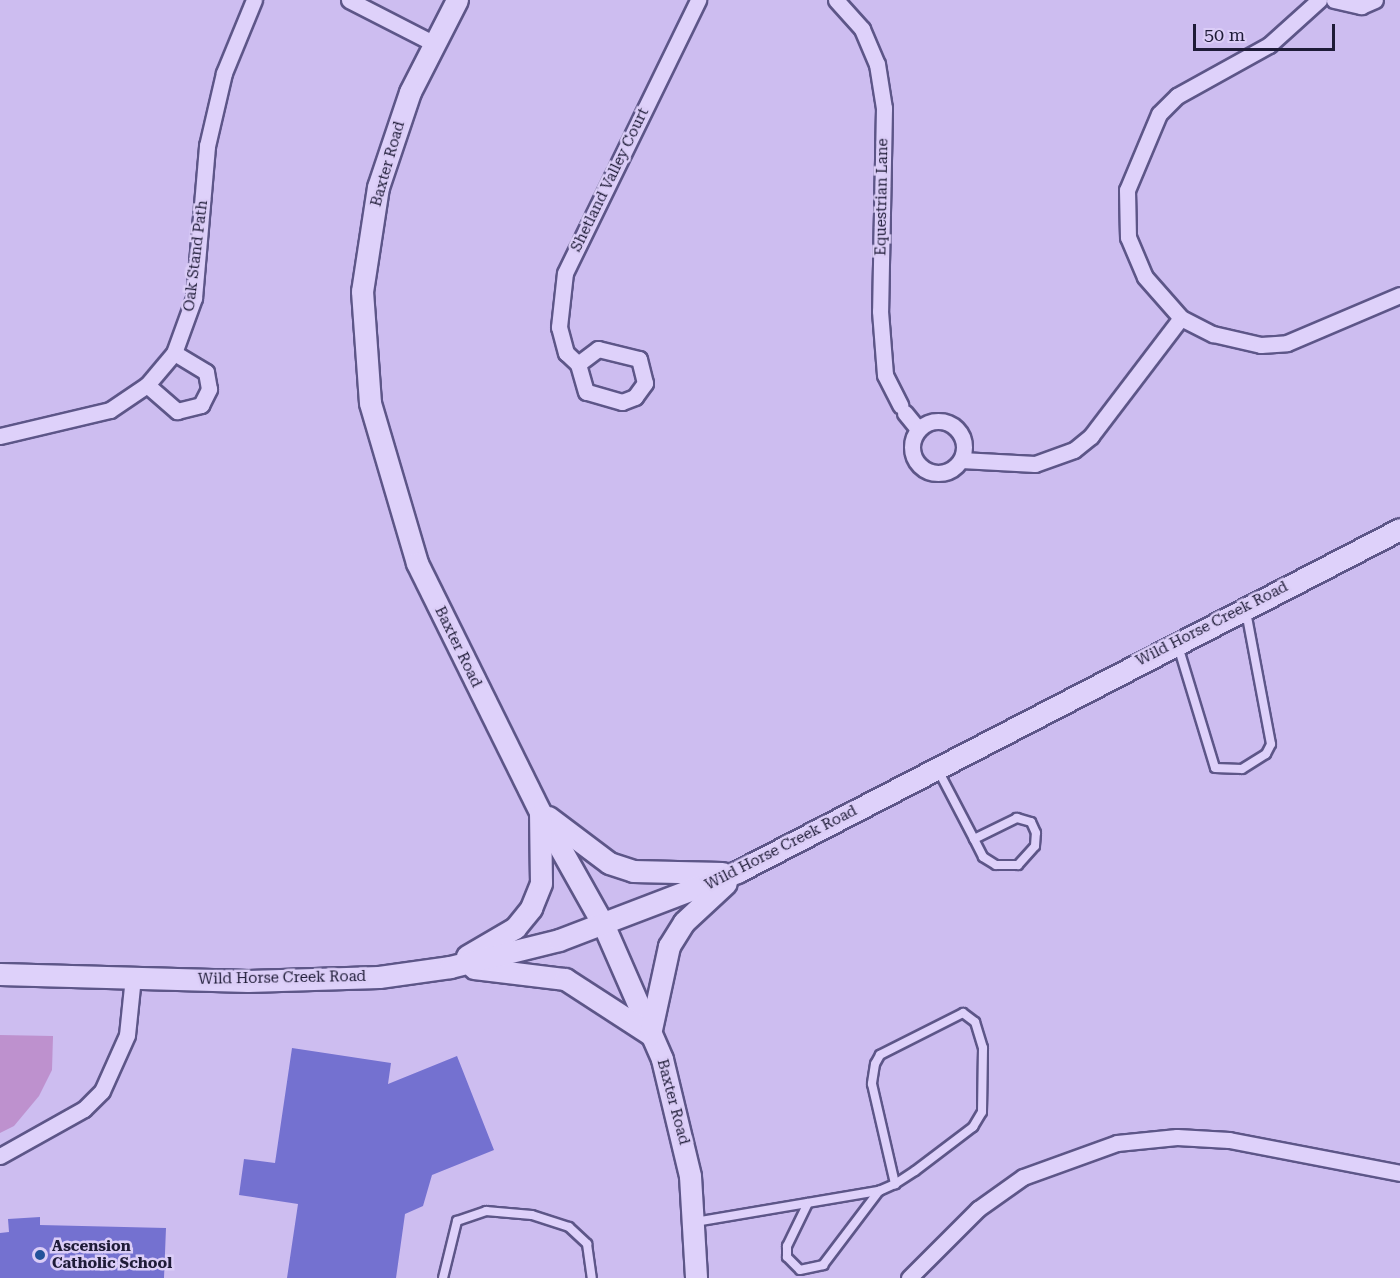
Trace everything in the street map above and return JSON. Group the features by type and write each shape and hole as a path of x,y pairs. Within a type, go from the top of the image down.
{"main road":[{"name":"Baxter Road","path":"457,0 433,43 396,132 374,208 362,291 370,403 417,563 540,812 604,926 650,1034 683,1136 695,1222 696,1278"},
{"name":"Wild Horse Creek Road","path":"0,974 312,981 450,967 604,926 737,872 1176,642 1400,529"},
{"path":"540,812 609,862 633,871 662,876 737,872"},
{"path":"450,967 516,928 531,908 541,883 540,812"},
{"path":"450,967 565,979 650,1034 669,946 684,921 737,872"}],"street":[{"name":"Oak Stand Path","path":"0,436 110,410 147,385 174,353 194,298 207,146 224,73 254,0"},
{"path":"349,0 433,43"},
{"name":"Shetland Valley Court","path":"578,364 598,349 632,354 643,366 645,383 628,401 598,399 580,385 578,364 566,353 560,327 565,273 698,0"},
{"name":"Equestrian Lane","path":"836,0 862,29 877,64 884,108 880,311 885,375 902,409 918,429"},
{"path":"1319,0 1269,45 1177,96 1159,114 1139,153 1127,190 1128,237 1145,277 1181,318 1239,340 1287,343 1400,295"},
{"path":"1334,0 1356,6 1375,0"},
{"path":"961,460 964,445 952,424 937,420 918,429 912,448 924,469 940,473 961,460 1035,464 1074,450 1091,436 1181,318"},
{"path":"147,385 177,411 201,405 209,389 206,372 174,353"},
{"path":"0,1156 75,1115 102,1091 127,1035 133,977"},
{"path":"909,1278 978,1209 1023,1178 1117,1143 1177,1137 1229,1140 1400,1173"}],"lane":[{"path":"1176,642 1215,768 1242,769 1266,754 1271,744 1245,607"},
{"path":"937,769 983,857 1007,867 1028,856 1036,833 1031,822 1017,818 974,839"},
{"path":"695,1222 879,1191 895,1184 973,1127 982,1112 980,1032 963,1013 880,1055 875,1064 872,1084 895,1184"},
{"path":"808,1203 787,1246 788,1257 800,1270 823,1265 879,1191"},
{"path":"443,1278 456,1221 486,1211 532,1215 569,1227 587,1244 592,1278"}],"shaded area":[{"path":"0,1035 53,1036 52,1070 39,1096 14,1126 0,1133"}],"building":[{"path":"292,1048 391,1063 388,1084 457,1056 494,1150 432,1175 423,1206 405,1214 396,1278 287,1278 298,1204 239,1195 244,1159 275,1163"},
{"path":"40,1217 40,1225 166,1228 164,1278 0,1278 0,1233 9,1232 8,1219"}],"place":[{"name":"Ascension Catholic School","path":"40,1255"}]}
